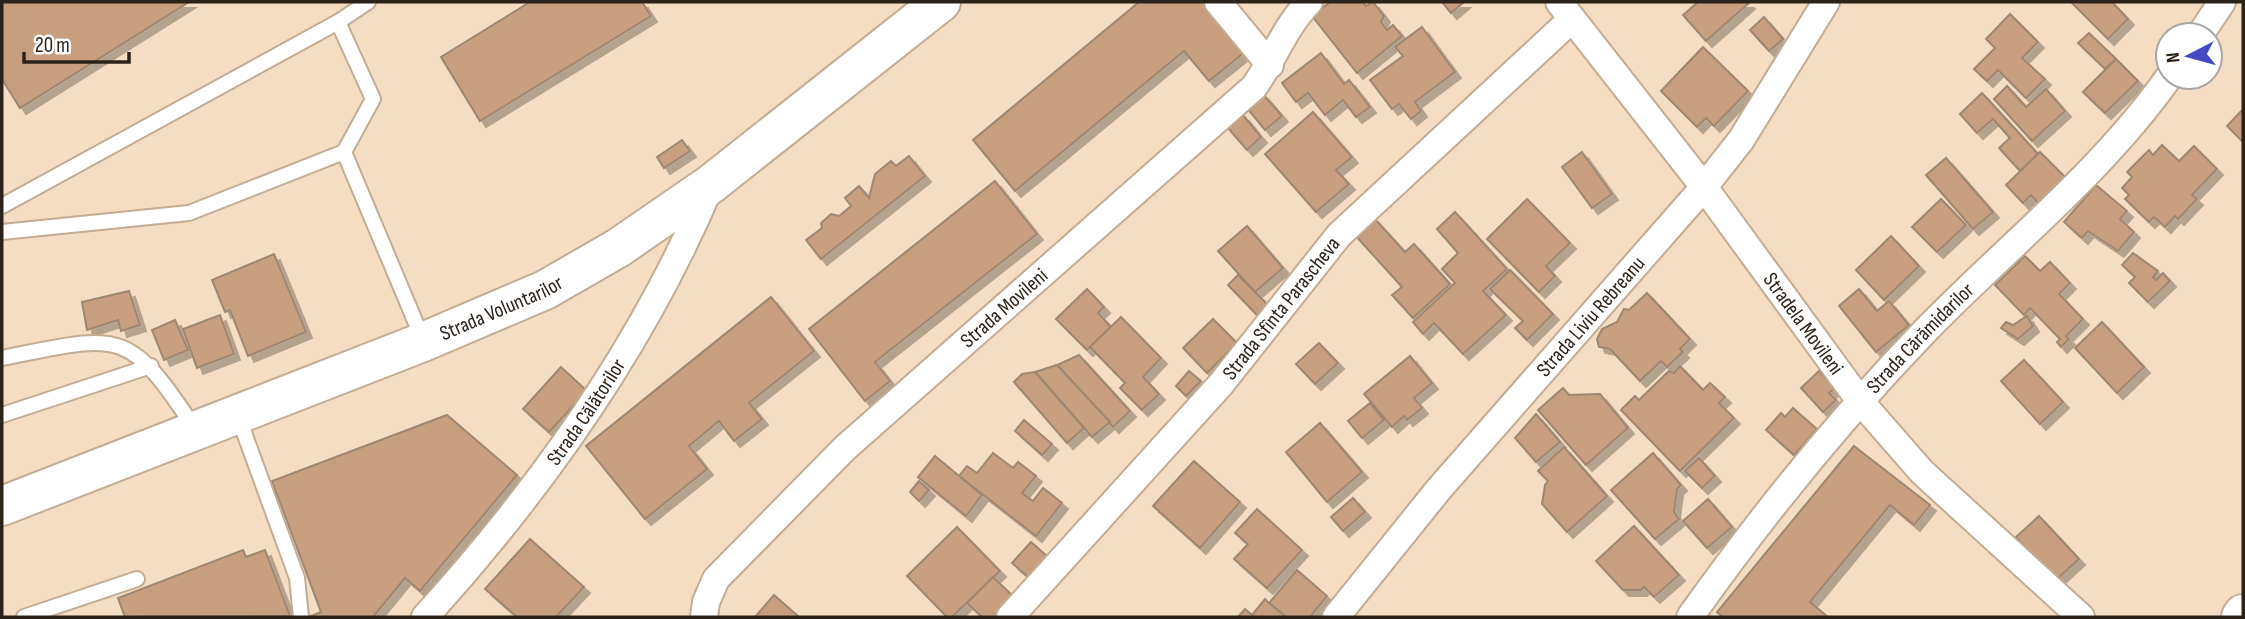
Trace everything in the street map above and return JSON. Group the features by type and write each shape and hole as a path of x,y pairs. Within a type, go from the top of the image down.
{"main road":[{"name":"Strada Voluntarilor","path":"2,506 423,342 545,290 618,248 711,184 941,2"}],"street":[{"path":"1218,2 1270,65"},
{"name":"Strada Movileni","path":"704,617 706,602 716,579 845,448 1254,87 1270,65 1277,44 1293,19 1309,2"},
{"name":"Strada Liviu Rebreanu","path":"1336,617 1439,489 1704,187 1741,140 1826,2"},
{"path":"2209,21 2222,2"},
{"name":"Stradela Movileni","path":"1565,10 1704,187 1860,401 1922,472 2081,617"},
{"name":"Strada Sfînta Parascheva","path":"1010,617 1221,384 1339,235 1565,10"},
{"name":"Strada Cărămidarilor","path":"1690,617 1723,571 1860,401 1928,329 2069,192 2119,139 2158,91"},
{"name":"Strada Călătorilor","path":"425,617 511,518 579,428 682,253 711,184"}],"lane":[{"path":"2,206 338,22 368,2"},
{"path":"2,232 189,213 344,152 373,99 338,22"},
{"path":"344,152 423,342"},
{"path":"2,358 92,341 132,349 150,366 196,430"},
{"path":"2,415 150,366"},
{"path":"237,415 294,568 301,617"},
{"path":"24,617 137,579"}],"building":[{"path":"2,2 189,2 20,108 2,79"},
{"path":"530,2 642,2 651,16 480,121 441,57"},
{"path":"1139,2 1206,2 1246,51 1209,81 1184,51 1015,191 973,140"},
{"path":"1330,2 1363,2 1366,6 1373,2 1384,16 1381,22 1387,30 1393,25 1402,36 1357,73 1312,16"},
{"path":"1442,2 1464,2 1451,13"},
{"path":"1698,2 1749,3 1706,41 1683,15"},
{"path":"2071,2 2112,2 2128,19 2108,39"},
{"path":"2010,14 2038,42 2022,58 2045,79 2026,98 1998,70 1987,81 1974,69 1995,48 1986,39"},
{"path":"1764,17 1783,39 1769,51 1750,30"},
{"path":"1422,27 1455,72 1415,102 1421,111 1411,119 1399,104 1392,109 1370,80 1403,56 1395,47"},
{"path":"2089,33 2116,59 2105,69 2078,43"},
{"path":"1703,47 1748,91 1714,126 1706,118 1697,127 1661,91"},
{"path":"1321,53 1344,84 1349,80 1370,107 1356,117 1343,100 1325,115 1308,93 1296,102 1282,83"},
{"path":"2116,59 2138,81 2105,113 2083,92"},
{"path":"2007,86 2026,107 2046,89 2065,111 2032,141 1994,99"},
{"path":"1982,93 2038,154 2020,171 1999,148 2010,138 1993,119 1977,133 1960,114"},
{"path":"1263,94 1282,116 1265,130 1247,108"},
{"path":"2243,109 2243,142 2227,126"},
{"path":"1313,112 1352,157 1336,170 1349,184 1316,212 1265,154"},
{"path":"1243,115 1261,137 1247,150 1228,128"},
{"path":"682,140 690,151 664,168 657,157"},
{"path":"2162,145 2179,161 2194,146 2217,169 2192,195 2197,199 2178,219 2175,216 2165,227 2154,217 2149,222 2125,199 2129,195 2122,188 2132,177 2127,172 2149,150 2153,155"},
{"path":"1582,152 1612,194 1592,208 1562,167"},
{"path":"2040,152 2065,177 2038,203 2031,195 2023,203 2006,185"},
{"path":"909,156 925,176 821,259 806,240 822,228 821,223 831,214 839,216 851,206 845,198 859,186 869,198 875,174 891,161 896,166"},
{"path":"1946,158 1993,212 1973,229 1926,175"},
{"path":"995,181 1037,234 875,362 890,381 865,401 809,329"},
{"path":"2096,185 2127,211 2120,219 2134,232 2118,251 2088,231 2082,238 2064,222"},
{"path":"1527,199 1570,243 1546,266 1555,276 1539,292 1487,239"},
{"path":"1941,199 1966,225 1937,252 1912,227"},
{"path":"1455,212 1507,269 1483,291 1506,315 1463,354 1434,323 1423,334 1413,322 1455,283 1442,269 1458,253 1437,229"},
{"path":"1373,217 1405,252 1414,244 1450,284 1413,318 1392,295 1402,287 1354,234"},
{"path":"1247,226 1283,268 1255,292 1218,251"},
{"path":"1891,236 1919,266 1884,300 1856,270"},
{"path":"2133,253 2158,271 2153,277 2156,280 2163,273 2170,281 2148,302 2129,283 2135,277 2122,265"},
{"path":"274,254 306,332 248,356 230,310 225,312 212,280"},
{"path":"2025,256 2040,271 2050,262 2070,283 2059,294 2083,319 2066,336 2069,339 2061,347 2057,342 2060,339 2030,308 2024,315 1995,285"},
{"path":"1510,270 1553,314 1527,340 1515,328 1523,321 1490,289"},
{"path":"1238,275 1268,305 1257,315 1228,285"},
{"path":"1087,289 1104,307 1098,313 1111,327 1087,350 1056,319"},
{"path":"1859,289 1877,311 1889,301 1909,325 1876,352 1839,306"},
{"path":"129,291 140,325 121,331 118,320 87,330 82,302"},
{"path":"1647,293 1690,339 1680,349 1683,352 1667,367 1661,361 1640,381 1610,349 1599,347 1597,339 1602,329 1617,322 1624,309 1629,310"},
{"path":"771,297 814,351 749,403 762,419 734,441 719,421 689,446 707,469 645,519 586,446"},
{"path":"220,315 234,354 197,368 183,329"},
{"path":"2027,316 2033,326 2018,339 2001,328 2006,322 2013,325"},
{"path":"1121,317 1161,358 1143,377 1159,394 1142,410 1120,388 1125,383 1090,347"},
{"path":"1213,319 1237,343 1207,373 1183,348"},
{"path":"175,320 188,350 164,360 152,330"},
{"path":"2102,322 2144,367 2117,393 2075,348"},
{"path":"1319,343 1338,363 1315,384 1296,364"},
{"path":"1079,355 1130,411 1113,427 1057,365"},
{"path":"1410,356 1432,383 1414,398 1422,408 1407,420 1404,416 1392,427 1364,394"},
{"path":"2024,360 2063,402 2040,424 2001,381"},
{"path":"1057,365 1110,422 1092,437 1035,372"},
{"path":"1680,366 1703,390 1710,383 1725,397 1719,403 1734,418 1680,471 1621,410 1635,396 1639,400 1669,371 1674,373"},
{"path":"561,367 587,391 549,432 523,409"},
{"path":"1189,371 1201,381 1186,396 1176,386"},
{"path":"1819,371 1835,388 1829,393 1836,400 1823,412 1801,388"},
{"path":"1035,372 1084,428 1067,443 1014,382 1022,374"},
{"path":"1563,388 1569,395 1600,394 1628,428 1586,465 1538,410"},
{"path":"1370,403 1384,420 1362,438 1348,421"},
{"path":"1793,408 1817,429 1794,455 1766,430 1781,413 1785,417"},
{"path":"1536,414 1560,442 1536,462 1515,438"},
{"path":"447,415 517,475 420,591 405,578 373,617 309,617 321,612 272,481"},
{"path":"1024,420 1052,444 1042,455 1015,431"},
{"path":"1320,423 1362,472 1327,502 1286,452"},
{"path":"1854,446 1930,505 1914,525 1890,505 1810,602 1828,617 1723,617 1717,612"},
{"path":"1564,447 1607,496 1567,532 1542,504 1548,481 1538,471"},
{"path":"993,453 1013,468 1018,462 1036,476 1022,493 1033,501 1043,488 1062,503 1036,536 959,476 967,466 977,473"},
{"path":"1653,453 1681,485 1677,489 1674,512 1679,519 1655,539 1611,490"},
{"path":"935,456 982,495 966,516 918,477"},
{"path":"1699,458 1715,476 1702,488 1685,471"},
{"path":"1194,461 1240,502 1200,548 1153,506"},
{"path":"919,481 929,490 919,501 910,492"},
{"path":"1353,498 1365,512 1343,531 1331,517"},
{"path":"1708,499 1732,527 1707,548 1683,521"},
{"path":"1257,509 1302,550 1267,588 1234,559 1248,544 1235,533"},
{"path":"2039,516 2079,559 2055,581 2016,537"},
{"path":"1634,526 1679,575 1654,597 1644,587 1641,590 1623,590 1596,561"},
{"path":"957,527 1000,571 952,617 947,617 907,576"},
{"path":"530,539 584,587 556,617 517,617 485,589"},
{"path":"1031,542 1047,556 1028,577 1012,563"},
{"path":"243,550 246,557 265,550 290,616 125,617 118,598"},
{"path":"1297,570 1327,596 1310,617 1286,617 1269,603"},
{"path":"993,577 1015,598 998,617 982,617 967,603"},
{"path":"774,595 798,616 755,617"},
{"path":"1265,599 1286,617 1254,617 1252,615"},
{"path":"1245,609 1252,615 1254,617 1238,617"}]}
